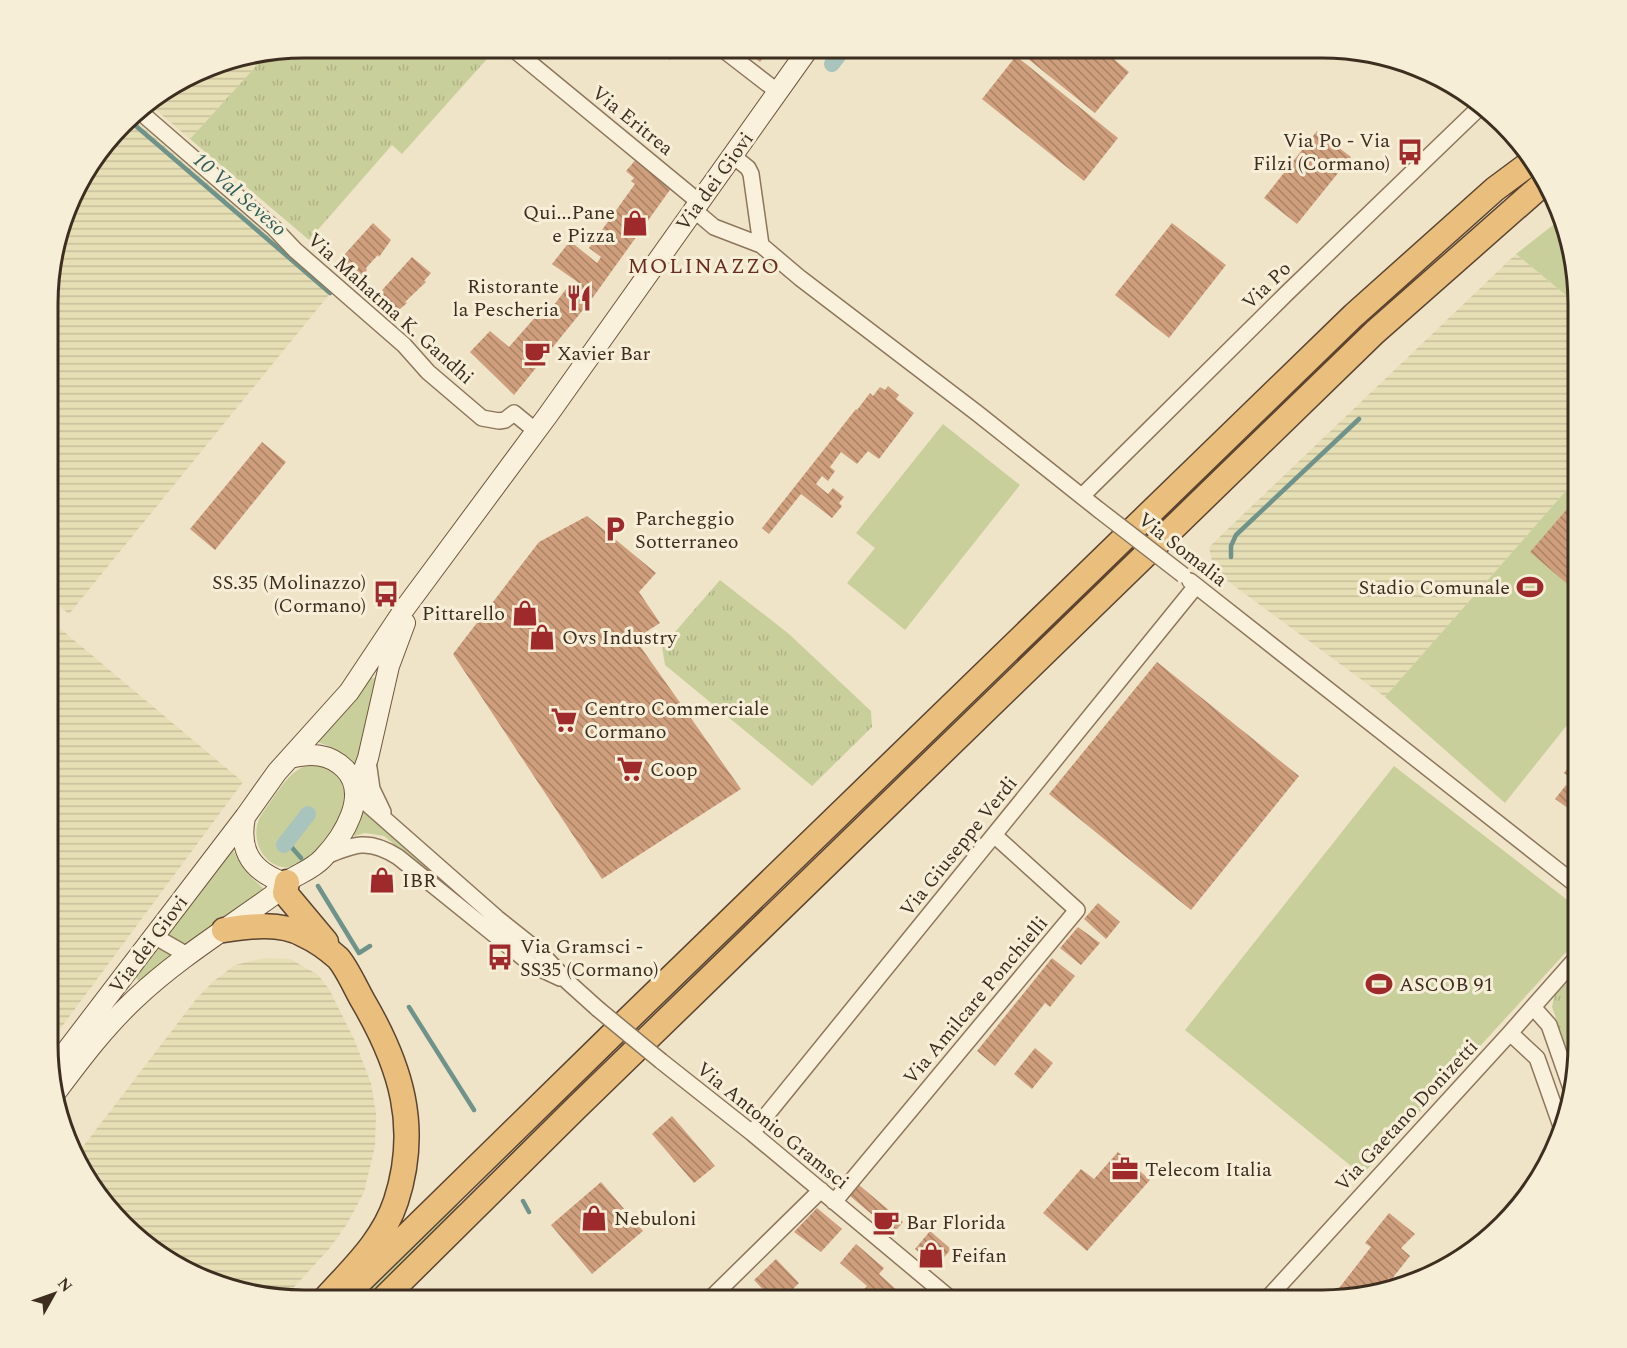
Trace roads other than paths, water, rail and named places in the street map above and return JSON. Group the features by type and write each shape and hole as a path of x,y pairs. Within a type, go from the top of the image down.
{"highway":[{"path":"351,1290 1354,315 1496,189 1526,166"},
{"path":"391,1290 1358,349 1539,188"},
{"path":"286,882 285,893 289,900 310,921 339,959 383,1036 405,1101 404,1169 396,1201 378,1239 333,1290"},
{"path":"224,930 252,926 280,928 303,934 339,959"}],"main road":[{"name":"Via dei Giovi","path":"290,758 339,706 363,674 405,608 536,431 802,58"},
{"name":"Via dei Giovi","path":"356,792 368,758 389,666 398,640 430,573"},
{"path":"305,754 327,757 346,771 356,792 348,820 323,858 307,871 286,882 260,872 250,859 244,846 242,833 245,818 290,758 305,754"},
{"name":"Via dei Giovi","path":"59,1060 245,818"},
{"name":"Via dei Giovi","path":"62,1084 119,1015 159,978 272,896 286,882"}],"street":[{"name":"Via Eritrea","path":"524,58 697,206"},
{"path":"734,58 778,92"},
{"name":"Via Po","path":"1082,496 1287,293 1475,112"},
{"name":"Via Mahatma K. Gandhi","path":"146,117 274,228 295,250 404,345 428,372 482,418 499,421 505,420 514,413 536,431"},
{"path":"733,156 748,168 751,174 761,245"},
{"name":"Via Somalia","path":"697,206 714,227 761,245 800,278 1082,496 1568,878"},
{"name":"Via Giuseppe Verdi","path":"752,1133 1196,586"},
{"name":"Via Antonio Gramsci","path":"368,758 368,775 372,789 389,822"},
{"name":"Via Antonio Gramsci","path":"356,792 497,918 541,953 568,982 598,1008 940,1290"},
{"name":"Via Amilcare Ponchielli","path":"834,1202 1077,910 994,835"},
{"name":"Via Antonio Gramsci","path":"323,858 362,844 384,848 532,965 568,982"},
{"path":"154,936 189,956"},
{"name":"Via Gaetano Donizetti","path":"1275,1290 1568,968"},
{"path":"1533,1007 1549,1025 1566,1074"},
{"path":"1510,1033 1537,1059 1557,1115"},
{"path":"719,1290 821,1190"}],"waterway":[{"path":"832,64 836,58"},
{"name":"10 Val Seveso","path":"136,126 330,293"},
{"path":"1231,557 1231,546 1236,535 1359,419"},
{"path":"284,845 308,814"},
{"path":"287,842 301,858"},
{"path":"318,886 359,953 370,946"},
{"path":"409,1007 474,1110"},
{"path":"523,1201 529,1212"}],"place":[{"name":"Via Po - Via Filzi (Cormano)","path":"1410,152"},
{"name":"Qui...Pane e Pizza","path":"635,223"},
{"name":"Ristorante la Pescheria","path":"579,298"},
{"name":"Xavier Bar","path":"537,353"},
{"name":"Parcheggio Sotterraneo","path":"615,529"},
{"name":"Stadio Comunale","path":"1530,587"},
{"name":"SS.35 (Molinazzo) (Cormano)","path":"386,594"},
{"name":"Pittarello","path":"525,613"},
{"name":"Ovs Industry","path":"542,637"},
{"name":"Centro Commerciale Cormano","path":"564,720"},
{"name":"Coop","path":"630,769"},
{"name":"IBR","path":"382,880"},
{"name":"Via Gramsci - SS35 (Cormano)","path":"500,957"},
{"name":"ASCOB 91","path":"1379,984"},
{"name":"Telecom Italia","path":"1125,1169"},
{"name":"Nebuloni","path":"594,1218"},
{"name":"Bar Florida","path":"886,1222"},
{"name":"Feifan","path":"931,1255"}],"district":[{"name":"MOLINAZZO","path":"704,265"}]}
